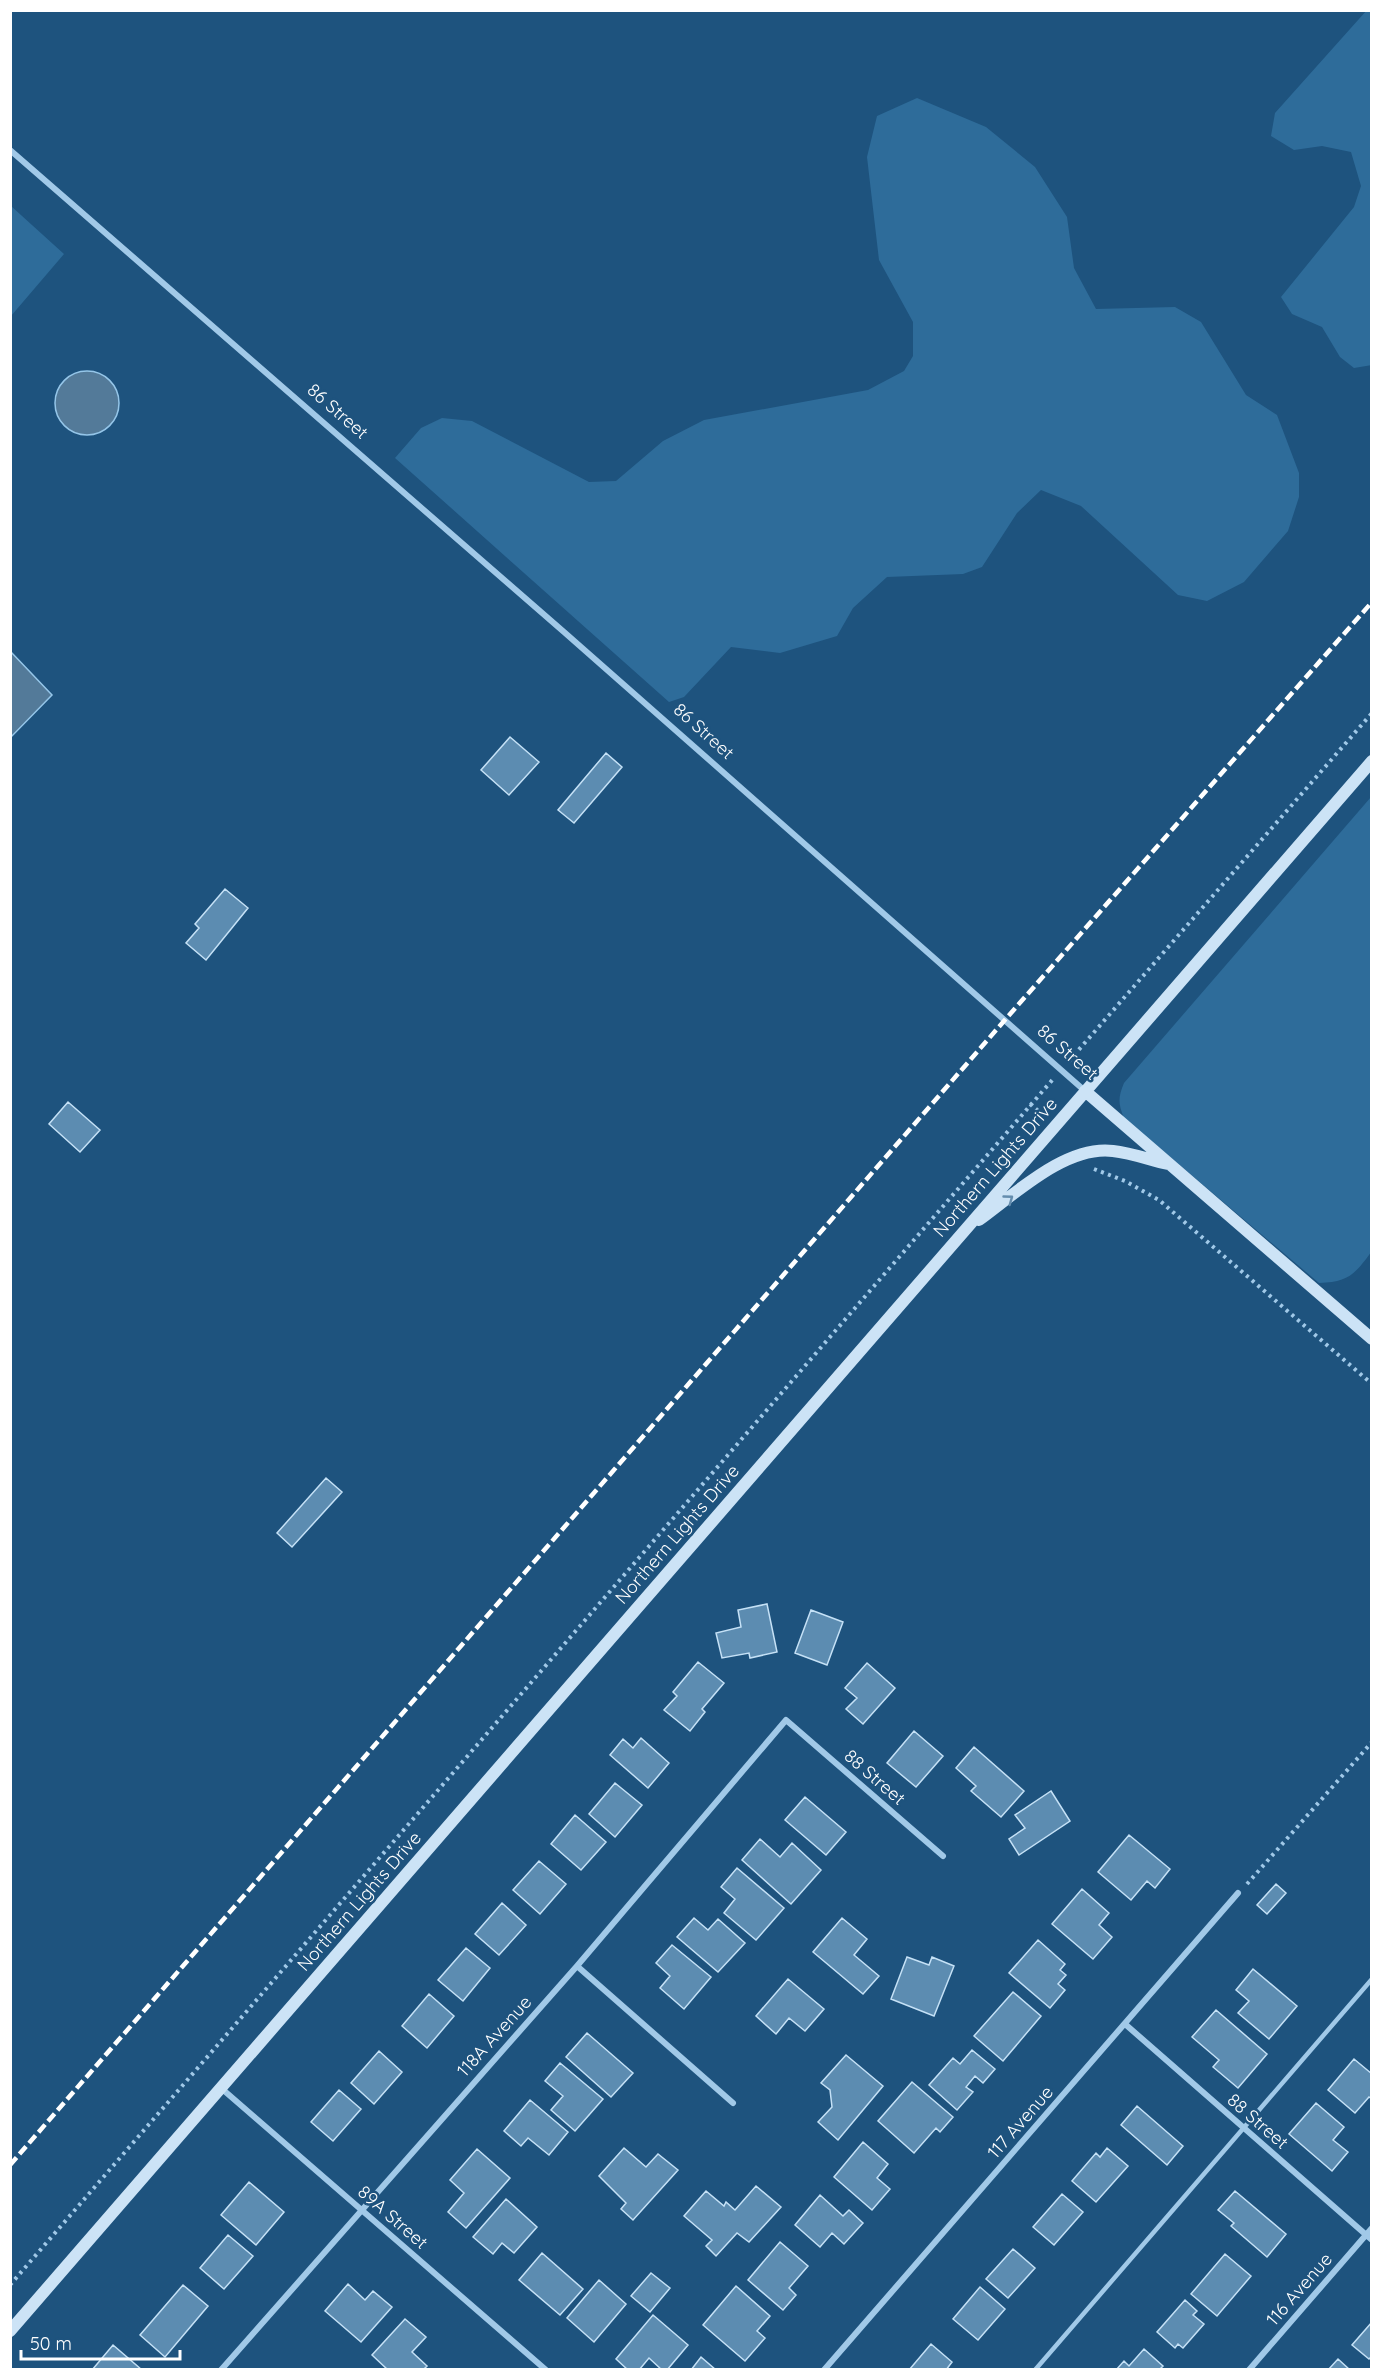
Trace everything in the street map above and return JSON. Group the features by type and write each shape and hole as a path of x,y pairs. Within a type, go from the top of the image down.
{"main road":[{"name":"Northern Lights Drive","path":"10,2331 1371,761"},
{"name":"86 Street","path":"1085,1091 1371,1339"},
{"path":"961,1233 1059,1163 1075,1156 1113,1151 1171,1165"}],"street":[{"name":"86 Street","path":"10,150 556,624 1085,1091"},
{"name":"88 Street","path":"786,1720 944,1856"},
{"name":"118A Avenue","path":"220,2370 577,1966 786,1720"},
{"name":"117 Avenue","path":"824,2370 1238,1893"},
{"path":"577,1966 733,2103"},
{"name":"88 Street","path":"1125,2024 1371,2240"},
{"name":"89A Street","path":"221,2088 546,2370"},
{"name":"116 Avenue","path":"1249,2370 1371,2228"}],"lane":[{"path":"1035,2370 1371,1979"}],"path":[{"path":"10,2285 1371,713"},
{"path":"1075,1156 1080,1172 1089,1168 1111,1175 1158,1200 1371,1384"},
{"path":"1238,1893 1371,1742"}],"shaded area":[{"path":"1367,10 1372,11 1372,365 1354,368 1340,357 1322,327 1292,314 1281,297 1354,207 1361,186 1351,152 1322,146 1294,150 1271,136 1275,113"},
{"path":"917,98 986,127 1035,167 1067,217 1074,268 1096,309 1175,307 1201,322 1246,395 1277,415 1299,473 1299,497 1288,531 1244,582 1207,601 1178,595 1081,506 1041,490 1017,513 982,567 963,574 887,577 853,608 837,636 780,653 731,647 684,697 669,702 395,458 421,428 442,418 472,421 589,482 616,481 663,441 704,420 868,390 904,371 913,356 913,322 879,260 867,157 877,116"},
{"path":"11,206 64,254 11,316"},
{"path":"81,371 93,371 110,380 117,391 119,403 117,415 110,426 93,435 81,435 69,430 60,421 55,409 55,397 60,385 69,376"},
{"path":"11,652 52,695 11,737"},
{"path":"1371,797 1372,1251 1361,1266 1350,1275 1338,1281 1319,1283 1124,1118 1120,1097 1124,1083"}],"building":[{"path":"510,737 539,762 509,795 481,770"},
{"path":"606,753 622,767 574,823 558,810"},
{"path":"225,889 248,908 206,960 186,943 199,928 195,924"},
{"path":"68,1102 100,1130 80,1152 49,1124"},
{"path":"326,1478 342,1492 292,1547 277,1533"},
{"path":"767,1604 777,1652 750,1658 749,1653 722,1658 716,1633 741,1627 738,1610"},
{"path":"811,1610 843,1622 827,1665 795,1653"},
{"path":"698,1662 724,1683 702,1709 705,1712 690,1731 664,1710 677,1696 673,1692"},
{"path":"867,1663 895,1688 863,1724 846,1709 857,1698 845,1688"},
{"path":"914,1731 943,1756 916,1787 887,1763"},
{"path":"641,1738 669,1763 648,1788 610,1755 623,1739 633,1748"},
{"path":"974,1747 1024,1791 1001,1817 971,1791 976,1786 956,1768"},
{"path":"615,1783 642,1805 615,1837 589,1814"},
{"path":"1051,1791 1070,1821 1019,1855 1009,1839 1025,1828 1015,1815"},
{"path":"805,1797 846,1832 826,1855 785,1820"},
{"path":"575,1815 606,1842 581,1870 551,1844"},
{"path":"1129,1835 1170,1869 1155,1888 1147,1881 1131,1900 1098,1872"},
{"path":"760,1839 780,1857 792,1843 821,1870 791,1904 742,1860"},
{"path":"539,1861 566,1884 540,1914 513,1890"},
{"path":"737,1868 784,1908 756,1940 724,1913 735,1899 721,1887"},
{"path":"1276,1884 1286,1893 1267,1914 1257,1905"},
{"path":"1082,1889 1109,1913 1099,1925 1112,1937 1093,1959 1052,1924"},
{"path":"502,1903 526,1925 499,1955 475,1934"},
{"path":"694,1918 708,1930 718,1919 745,1943 718,1972 677,1937"},
{"path":"842,1918 867,1939 854,1955 879,1976 863,1994 813,1952"},
{"path":"1038,1940 1065,1964 1060,1970 1066,1975 1058,1984 1065,1990 1050,2008 1009,1973"},
{"path":"672,1945 711,1977 684,2009 660,1988 670,1976 656,1963"},
{"path":"466,1948 490,1968 463,2001 438,1980"},
{"path":"907,1957 929,1965 932,1957 954,1966 934,2016 891,1999"},
{"path":"1253,1969 1297,2006 1269,2039 1238,2013 1249,2001 1236,1990"},
{"path":"788,1979 824,2009 805,2031 789,2018 776,2034 756,2016"},
{"path":"1013,1992 1041,2016 1003,2061 974,2036"},
{"path":"429,1994 454,2016 427,2048 402,2026"},
{"path":"1216,2010 1267,2054 1238,2088 1213,2067 1219,2060 1192,2037"},
{"path":"587,2033 633,2073 611,2097 566,2057"},
{"path":"972,2050 995,2069 983,2083 975,2076 966,2087 973,2092 957,2110 929,2085 953,2058 960,2064"},
{"path":"379,2051 402,2072 374,2104 351,2083"},
{"path":"846,2055 883,2086 838,2140 818,2122 832,2107 830,2090 821,2083"},
{"path":"1354,2059 1372,2074 1372,2099 1369,2097 1355,2113 1328,2090"},
{"path":"560,2063 603,2099 575,2131 551,2110 563,2096 545,2081"},
{"path":"912,2082 953,2117 940,2132 936,2128 914,2153 878,2121"},
{"path":"339,2090 361,2109 333,2141 311,2122"},
{"path":"530,2100 568,2132 549,2155 528,2138 521,2146 504,2131"},
{"path":"1316,2103 1344,2127 1333,2140 1348,2152 1332,2171 1289,2134"},
{"path":"1137,2106 1183,2146 1167,2165 1121,2125"},
{"path":"863,2142 888,2164 877,2178 890,2189 872,2210 834,2177"},
{"path":"624,2148 646,2167 658,2154 678,2170 633,2220 621,2209 626,2203 599,2176"},
{"path":"1107,2148 1128,2166 1096,2202 1072,2181 1096,2153 1100,2157"},
{"path":"477,2149 510,2178 466,2228 448,2212 464,2193 450,2180"},
{"path":"249,2182 284,2212 256,2245 221,2215"},
{"path":"756,2186 781,2207 749,2242 737,2233 716,2256 706,2246 712,2240 684,2216 706,2191 724,2206 726,2202 735,2210"},
{"path":"1235,2191 1286,2234 1267,2257 1231,2226 1234,2223 1218,2210"},
{"path":"1062,2194 1083,2212 1054,2245 1033,2227"},
{"path":"820,2195 843,2216 849,2210 863,2223 844,2244 832,2233 820,2247 795,2225"},
{"path":"506,2199 537,2227 514,2253 502,2243 493,2254 473,2237"},
{"path":"228,2235 253,2256 224,2289 200,2268"},
{"path":"780,2242 808,2266 789,2288 796,2295 783,2310 748,2280"},
{"path":"1013,2249 1035,2268 1008,2298 986,2279"},
{"path":"542,2253 583,2289 560,2315 519,2280"},
{"path":"1225,2254 1251,2276 1217,2316 1191,2294"},
{"path":"651,2273 670,2288 650,2312 631,2296"},
{"path":"599,2280 626,2304 594,2342 567,2318"},
{"path":"348,2284 365,2300 373,2291 392,2307 361,2342 325,2311"},
{"path":"183,2285 208,2306 165,2357 140,2335"},
{"path":"736,2286 770,2316 757,2331 765,2338 745,2361 703,2325"},
{"path":"980,2287 1005,2309 978,2340 953,2319"},
{"path":"1185,2300 1197,2311 1193,2315 1204,2324 1183,2348 1178,2344 1175,2348 1157,2332"},
{"path":"653,2315 688,2345 667,2370 662,2370 649,2358 639,2370 628,2370 616,2359"},
{"path":"405,2319 426,2337 412,2352 427,2366 423,2370 388,2370 372,2355"},
{"path":"1372,2322 1372,2356 1369,2359 1352,2345"},
{"path":"931,2344 952,2362 946,2370 909,2370"},
{"path":"113,2345 142,2370 92,2370"},
{"path":"1144,2349 1163,2366 1159,2370 1116,2370 1124,2361 1129,2366"},
{"path":"701,2357 716,2370 691,2370"},
{"path":"1338,2359 1350,2370 1328,2370"}],"railway":[{"path":"10,2165 1004,1021 1372,602"}]}
